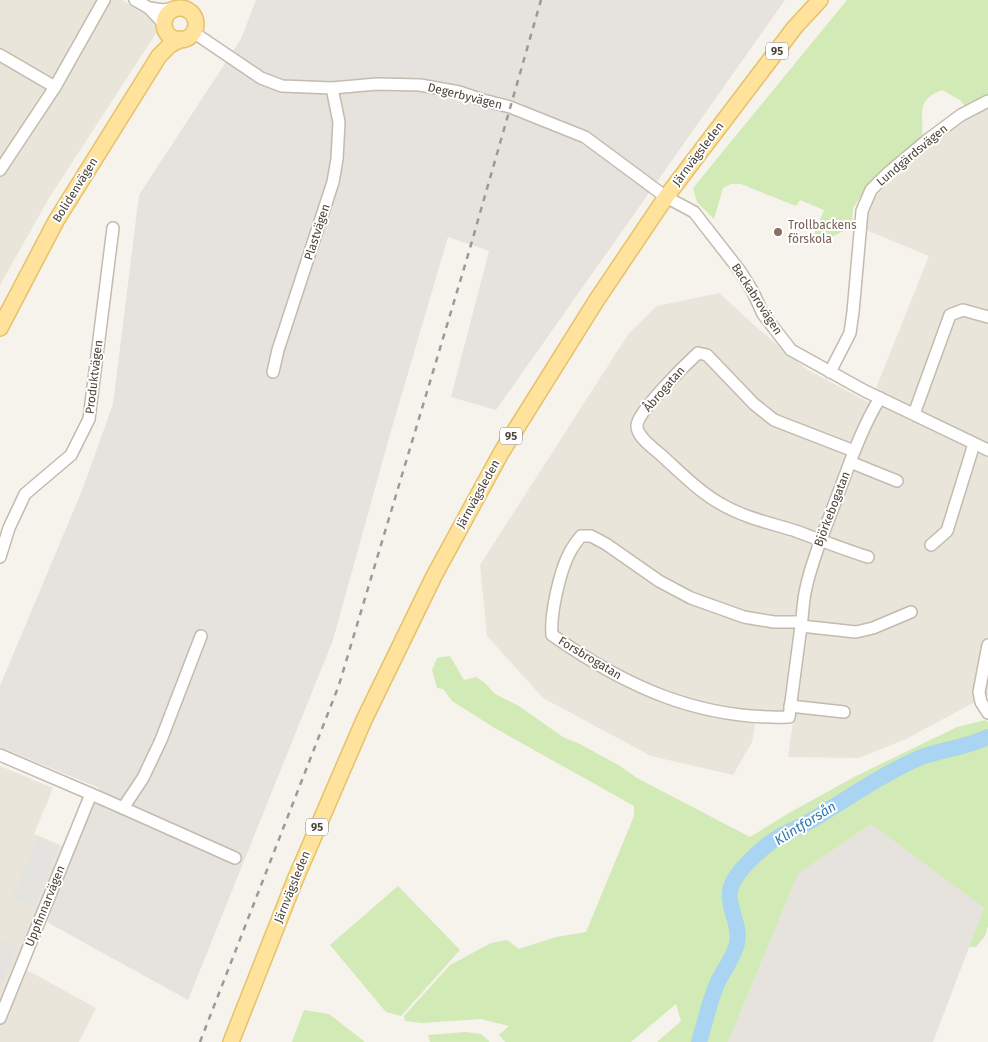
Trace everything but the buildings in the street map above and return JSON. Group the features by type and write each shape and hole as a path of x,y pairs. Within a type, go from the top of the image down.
{"main road":[{"path":"194,17 183,5 167,14 164,26 171,37 187,36 196,22 194,17 197,0"},
{"name":"Järnvägsleden","path":"231,1042 295,880 364,720 434,576 496,461 596,301 666,197 795,27 820,0"},
{"name":"Bolidenvägen","path":"159,56 164,26"},
{"name":"Bolidenvägen","path":"0,328 56,221 159,56 170,45 187,36"}],"street":[{"path":"0,170 55,87 104,0"},
{"path":"135,0 149,8 164,26"},
{"path":"149,8 163,10 183,5"},
{"name":"Degerbyvägen","path":"187,36 261,78 282,86 332,88 378,84 420,85 459,92 510,107 585,137 666,197"},
{"path":"0,55 55,87"},
{"name":"Plastvägen","path":"273,372 278,350 333,182 337,159 339,122 332,88"},
{"name":"Lundgärdsvägen","path":"830,372 850,333 862,211 871,190 888,173 930,138 961,115 988,101"},
{"name":"Backabrovägen","path":"666,197 694,212 708,228 740,271 753,292 763,314 791,350 880,398 988,450"},
{"name":"Produktvägen","path":"0,557 9,528 25,494 72,456 89,419 113,228"},
{"path":"914,414 950,315 963,310 988,317"},
{"name":"Åbrogatan","path":"820,541 740,514 703,492 639,434 637,426 640,418 648,405 698,353 707,355 754,404 774,420 852,457"},
{"name":"Björkebogatan","path":"789,712 806,588 820,541 852,457 880,398"},
{"path":"931,545 947,530 974,444"},
{"path":"852,457 897,482"},
{"name":"Forsbrogatan","path":"789,712 761,717 682,704 646,690 611,672 552,635 551,624 561,578 570,552 581,536 591,536 606,544 659,581 691,598 744,617 801,624"},
{"path":"820,541 868,556"},
{"path":"801,624 856,632 874,628 911,612"},
{"path":"123,808 143,778 161,740 201,636"},
{"path":"988,645 979,692 981,702 988,713"},
{"path":"789,712 844,712"},
{"path":"0,755 235,858"},
{"name":"Uppfinnarvägen","path":"0,1018 91,794"}],"shaded area":[{"path":"0,0 122,0 162,24 49,198 0,285"},
{"path":"256,0 785,0 496,410 451,397 489,251 448,237 389,438 333,640 188,1000 47,922 99,788 0,747 0,686 83,488 113,404 139,195 241,39"},
{"path":"988,105 988,695 906,739 859,758 788,757 793,721 756,719 752,742 733,775 651,756 543,698 487,636 480,565 629,333 657,306 719,293 806,369 870,403 929,256 866,230 868,215 874,198 938,138 965,118"},
{"path":"0,766 53,788 34,834 65,847 16,964 96,1008 79,1042 0,1042"},
{"path":"871,824 984,908 933,1042 728,1042 798,874"},
{"path":"37,838 59,847 34,907 12,898"},
{"path":"0,940 17,947 0,987"}],"green space":[{"path":"847,0 988,0 988,95 966,107 960,100 942,90 928,98 924,103 922,114 922,136 868,186 853,208 852,226 827,240 813,237 824,210 800,200 796,206 741,184 731,184 723,188 714,219 697,202 693,188"},
{"path":"450,656 464,680 476,677 485,683 495,694 519,706 563,737 580,744 620,766 637,778 750,837 854,777 957,727 986,720 988,722 988,926 985,936 976,947 969,947 984,908 871,824 798,874 728,1042 657,1042 681,1021 676,1004 631,1042 505,1042 499,1035 509,1026 481,1019 422,1023 405,1021 404,1016 450,965 491,943 507,940 519,949 556,937 586,932 634,816 634,806 493,727 452,701 443,689 437,688 432,670 437,658"},
{"path":"398,886 460,950 401,1016 386,1012 330,945"},
{"path":"304,1010 329,1014 365,1042 292,1042"},
{"path":"465,1032 481,1034 490,1042 430,1042 428,1035"}],"waterway":[{"name":"Klintforsån","path":"699,1042 714,991 736,948 738,935 731,904 731,888 738,874 749,862 780,836 813,820 893,771 919,758 971,744 988,737"}],"railway":[{"path":"200,1042 339,685 468,255 541,0"}],"place":[{"name":"Trollbackens förskola","path":"778,232"}]}
